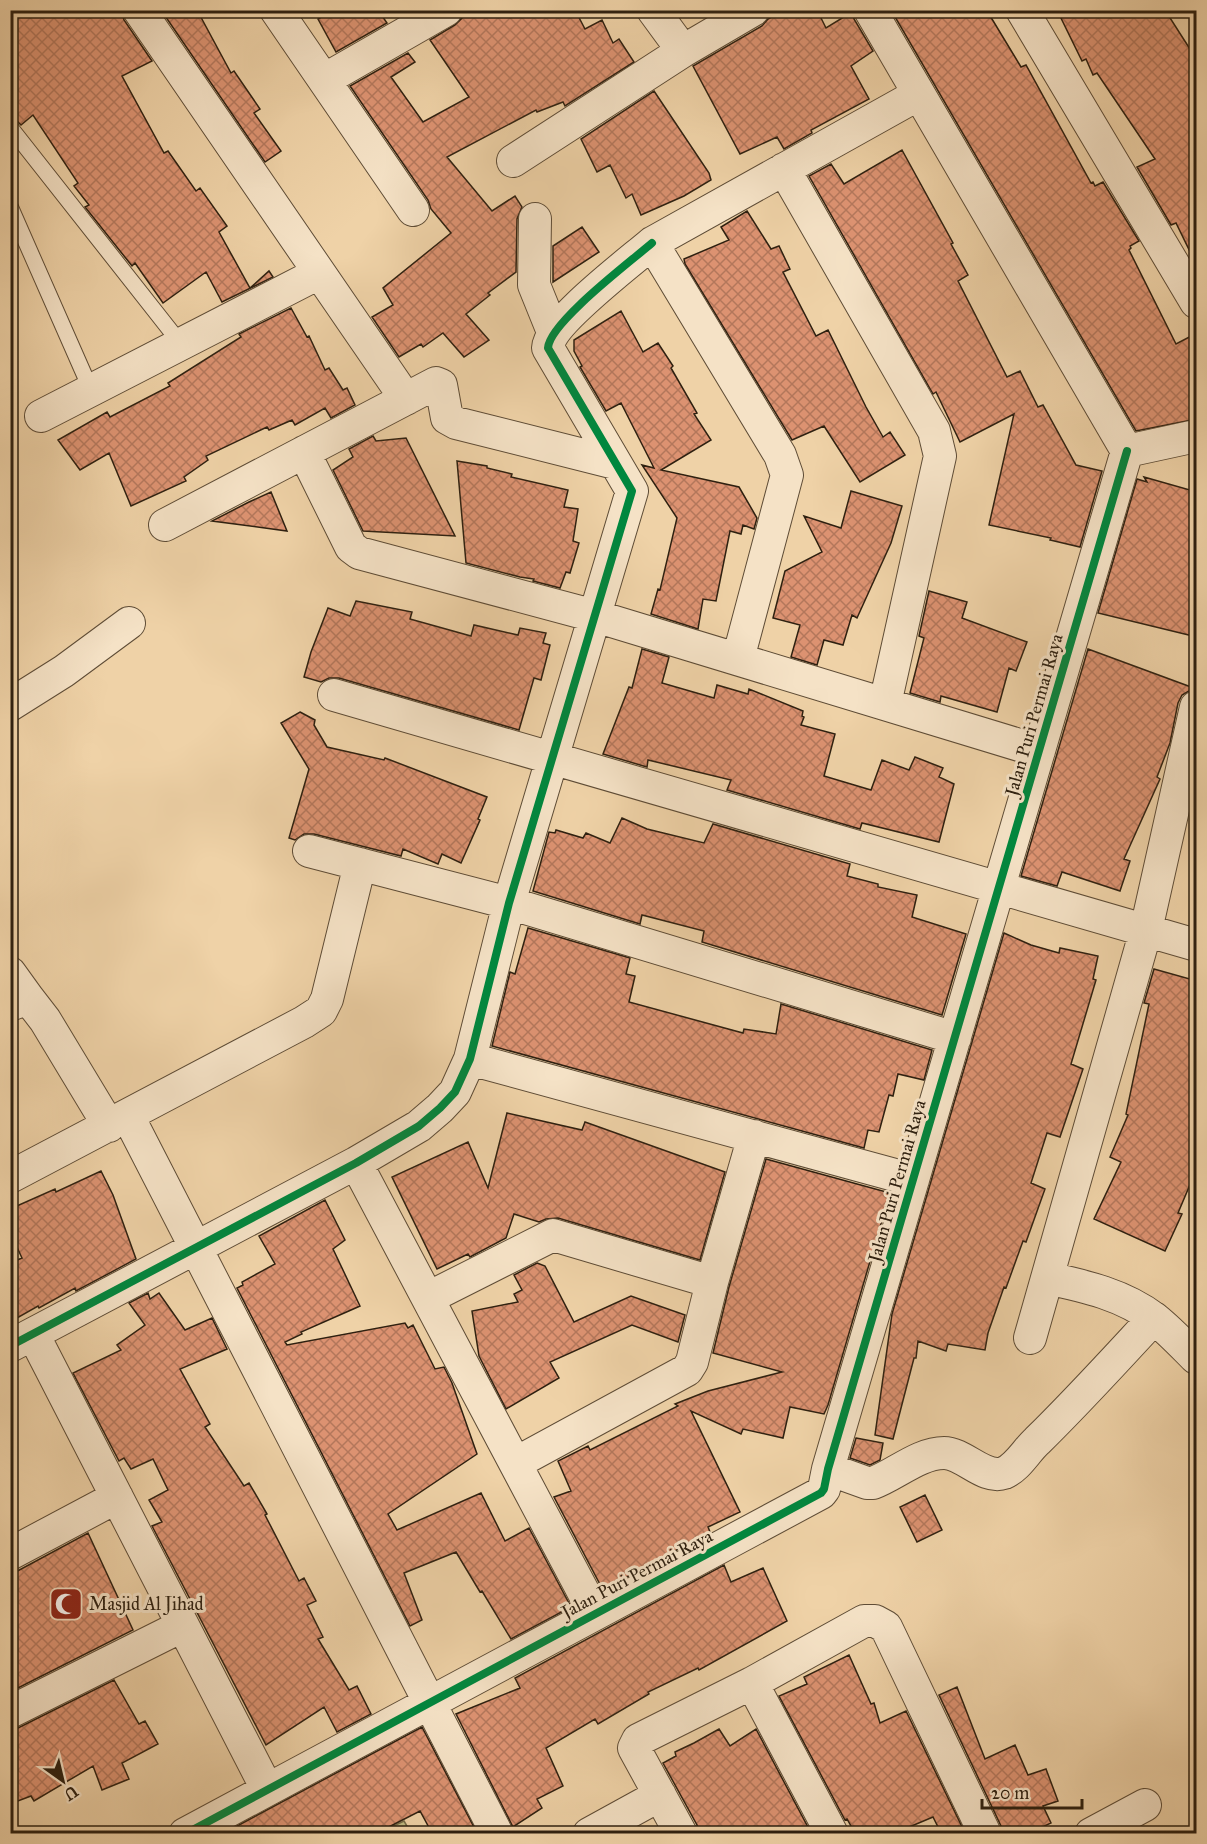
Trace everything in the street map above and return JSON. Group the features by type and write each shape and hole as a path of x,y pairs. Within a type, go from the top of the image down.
{"street":[{"path":"139,10 406,399"},
{"path":"276,10 413,210"},
{"path":"324,80 446,10"},
{"path":"653,10 683,51"},
{"path":"513,161 683,51 753,10"},
{"path":"870,10 1127,451 1197,436"},
{"path":"1022,10 1197,302"},
{"path":"267,1789 117,1497 22,1340 356,1163 419,1126 455,1092 470,1059 509,903 632,491 548,348 548,342 554,332 580,305 652,243 919,94"},
{"path":"784,169 934,431 938,442 940,456 885,704"},
{"path":"535,219 534,285 554,332"},
{"path":"652,243 780,455 787,475 738,659"},
{"path":"41,416 320,273"},
{"path":"165,525 436,383 439,384 447,418 456,423 615,463"},
{"name":"Jalan Puri Permai Raya","path":"185,1833 821,1493 824,1489 1127,451"},
{"path":"304,452 351,547 359,553 595,616 1039,751"},
{"path":"10,705 64,670 129,623"},
{"path":"334,695 1197,945"},
{"path":"1030,1338 1146,930 1197,707"},
{"path":"309,850 509,903 955,1038"},
{"path":"10,1178 321,1011 327,999 360,864"},
{"path":"16,992 45,1020 119,1121 197,1248 497,1833"},
{"path":"470,1059 914,1179"},
{"path":"516,1463 687,1370 692,1362 712,1282 754,1136"},
{"path":"356,1163 595,1614"},
{"path":"428,1298 553,1235 712,1282"},
{"path":"1047,1278 1118,1297 1154,1318 1197,1358"},
{"path":"828,1469 873,1483 908,1464 942,1453 951,1454 994,1475 1005,1472 1053,1427 1154,1318"},
{"path":"10,1554 117,1497"},
{"path":"681,1833 634,1748 638,1740 752,1683 864,1621 875,1621 886,1627 985,1833"},
{"path":"10,1712 182,1626"},
{"path":"752,1683 832,1833"},
{"path":"589,1833 660,1795"},
{"path":"1091,1833 1145,1805"}],"lane":[{"path":"10,127 181,344"},
{"path":"10,206 91,390"}],"shaded area":[{"path":"404,1821 411,1833 379,1833"}],"building":[{"path":"10,10 121,10 124,20 152,61 122,76 164,153 168,151 196,191 200,188 227,226 219,232 250,288 269,271 273,277 222,302 206,272 163,303 135,263 132,266 85,207 89,205 74,186 78,183 33,115 21,125 10,117"},
{"path":"161,10 197,10 231,73 234,71 260,109 254,113 281,151 265,162"},
{"path":"333,10 378,10 387,23 336,52 318,19"},
{"path":"464,10 575,10 585,29 602,20 613,43 619,39 634,62 565,106 563,102 537,112 536,110 447,157 492,211 515,196 522,207 517,219 516,272 488,293 490,295 466,314 489,340 464,357 443,333 423,347 421,344 399,357 372,317 393,305 383,288 451,233 431,209 428,200 350,86 408,53 415,62 391,77 423,122 469,97 430,40 455,25 462,18"},
{"path":"784,10 817,10 826,28 852,12 873,51 851,66 869,99 811,130 812,133 784,149 777,137 740,154 693,66 762,26 768,19"},
{"path":"891,10 985,10 992,19 1021,67 1026,65 1091,183 1093,182 1095,186 1103,182 1139,241 1130,246 1129,250 1176,344 1197,333 1197,419 1136,431"},
{"path":"1057,10 1165,10 1197,60 1197,266 1176,223 1171,225 1137,167 1155,159 1097,73 1093,75 1086,59 1082,61"},
{"path":"654,91 709,173 711,180 684,196 641,215 632,194 626,198 610,165 597,172 581,139"},
{"path":"902,150 968,275 958,281 1007,377 1020,371 1038,407 1043,405 1076,465 1102,471 1080,547 1050,540 1051,538 989,525 1014,414 960,442 936,392 933,394 809,176 831,164 844,184"},
{"path":"747,211 771,249 779,246 790,269 783,272 816,336 828,330 883,437 890,432 905,455 860,482 824,426 792,440 685,264 684,259 729,240 721,227"},
{"path":"582,227 599,252 553,282 553,246"},
{"path":"291,308 307,337 309,336 325,370 329,368 343,390 347,388 355,405 331,418 325,408 295,425 292,420 269,430 267,427 206,456 208,460 184,477 186,481 131,506 109,453 80,470 58,440 107,412 110,417 170,386 168,383 241,337 239,334"},
{"path":"621,311 643,352 658,343 673,366 671,368 697,413 694,414 711,440 661,470 739,487 757,518 754,529 743,525 741,534 730,531 716,601 703,599 698,629 651,614 658,589 660,590 677,518 642,465 654,468 621,403 606,411 580,367 582,366 574,351 574,340"},
{"path":"373,436 376,441 406,438 455,536 363,531 333,470 353,457 349,449"},
{"path":"457,461 487,466 487,468 512,474 511,477 568,490 564,507 578,509 573,541 579,543 570,573 566,572 560,588 533,581 534,579 466,563"},
{"path":"1144,477 1197,492 1197,637 1098,613 1137,479 1147,482"},
{"path":"851,491 902,506 891,543 857,618 852,615 843,645 824,640 817,665 791,657 800,625 773,618 785,571 822,552 804,516 841,528"},
{"path":"271,492 287,531 212,521 249,502"},
{"path":"929,591 967,602 962,618 1027,642 1016,671 1009,668 997,712 941,696 940,702 910,693 924,638 919,636"},
{"path":"356,601 412,612 410,619 471,636 474,625 518,635 520,628 546,633 543,643 550,645 541,680 534,678 519,730 339,678 329,678 321,682 304,677 328,608 350,616"},
{"path":"642,649 669,657 662,683 714,698 717,685 748,694 749,689 803,711 802,716 804,717 801,725 835,734 824,776 871,790 882,760 909,770 915,757 943,768 939,777 954,784 939,842 862,823 860,829 727,790 731,780 648,760 647,767 603,754 629,687 632,688"},
{"path":"1088,649 1191,687 1182,695 1178,703 1170,743 1157,777 1160,779 1124,859 1130,861 1120,891 1062,872 1057,886 1021,876"},
{"path":"300,712 315,720 314,725 327,747 384,760 385,758 487,797 478,819 480,820 461,863 442,854 438,864 403,849 401,856 314,834 304,834 295,840 289,838 309,769 281,723"},
{"path":"622,818 647,829 704,843 713,824 850,864 847,876 878,884 878,887 917,895 912,917 966,934 942,1015 702,942 704,931 642,915 640,924 533,891 549,832 555,833 556,830 583,838 586,833 610,843"},
{"path":"528,928 630,958 626,974 635,976 629,1002 743,1033 744,1029 776,1034 781,1004 932,1050 924,1080 898,1074 893,1096 889,1095 879,1132 868,1130 864,1148 492,1046 510,972 515,974"},
{"path":"1004,933 1031,945 1059,953 1060,948 1098,956 1093,979 1096,980 1071,1064 1083,1069 1060,1137 1047,1133 1031,1183 1045,1189 1026,1242 1023,1241 1006,1288 1004,1287 988,1333 985,1350 948,1344 946,1351 918,1341 916,1358 914,1358 893,1439 875,1435 892,1314"},
{"path":"1154,969 1197,981 1197,1168 1178,1213 1182,1214 1165,1251 1094,1219 1121,1162 1110,1157 1128,1115 1126,1114 1149,1004 1144,1003"},
{"path":"507,1113 582,1130 585,1122 725,1172 700,1260 558,1218 539,1222 514,1214 506,1238 470,1257 468,1254 437,1269 392,1177 468,1142 488,1188"},
{"path":"766,1159 890,1193 828,1405 824,1414 790,1407 783,1438 743,1429 741,1434 691,1411 740,1512 708,1527 710,1532 603,1590 554,1497 571,1491 558,1461 588,1446 590,1450 678,1406 675,1404 708,1391 782,1372 713,1353 729,1287"},
{"path":"101,1171 113,1195 136,1259 10,1322 10,1263 22,1258 10,1232 10,1209 55,1189 56,1192"},
{"path":"325,1200 345,1240 333,1249 360,1306 301,1332 302,1334 285,1342 287,1345 405,1323 408,1328 413,1325 435,1369 444,1367 452,1383 477,1454 388,1514 397,1530 481,1493 505,1541 529,1528 571,1607 511,1639 456,1552 404,1573 422,1620 410,1626 237,1288 243,1285 242,1282 275,1264 259,1236"},
{"path":"537,1263 545,1266 574,1322 631,1296 685,1315 678,1342 632,1325 550,1362 559,1378 506,1409 479,1356 472,1311 518,1302 514,1294 522,1290 514,1275"},
{"path":"148,1293 150,1299 159,1293 185,1330 212,1318 227,1349 180,1369 210,1424 205,1427 244,1486 249,1483 267,1514 265,1515 299,1581 304,1578 316,1601 307,1605 323,1637 318,1639 349,1690 357,1686 371,1714 337,1732 324,1707 266,1745 152,1526 162,1522 149,1500 168,1490 153,1459 131,1469 124,1458 119,1461 73,1373 121,1350 117,1345 145,1325 129,1303"},
{"path":"856,1438 883,1443 880,1460 870,1465 850,1458"},
{"path":"925,1495 942,1530 917,1542 900,1507"},
{"name":"Masjid Al Jihad","path":"88,1533 133,1630 10,1692 10,1575"},
{"path":"724,1565 731,1582 763,1568 787,1621 699,1670 698,1668 648,1692 649,1694 598,1724 595,1719 546,1748 563,1786 537,1799 542,1808 513,1827 456,1714 520,1688 515,1678"},
{"path":"849,1655 871,1704 874,1703 880,1723 906,1711 965,1833 941,1833 933,1817 895,1833 855,1833 847,1819 845,1820 779,1696 807,1684 804,1677"},
{"path":"114,1680 139,1724 145,1721 158,1744 122,1763 129,1779 102,1790 93,1766 34,1801 31,1796 10,1804 10,1730"},
{"path":"957,1687 985,1759 1015,1745 1028,1775 1046,1769 1058,1801 1043,1806 1051,1823 1030,1833 1003,1833 939,1695"},
{"path":"422,1727 477,1833 432,1833 420,1811 377,1833 224,1833"},
{"path":"719,1729 730,1746 756,1729 810,1831 806,1833 699,1833 697,1825 663,1763 676,1756 675,1752"}],"cycle path":[{"path":"10,1346 356,1163 419,1126 455,1092 470,1059 509,903 632,491 548,348 552,337 576,309 652,243"},
{"path":"185,1834 821,1493 824,1489 1127,451"}],"place":[{"name":"Masjid Al Jihad","path":"66,1604"}]}
